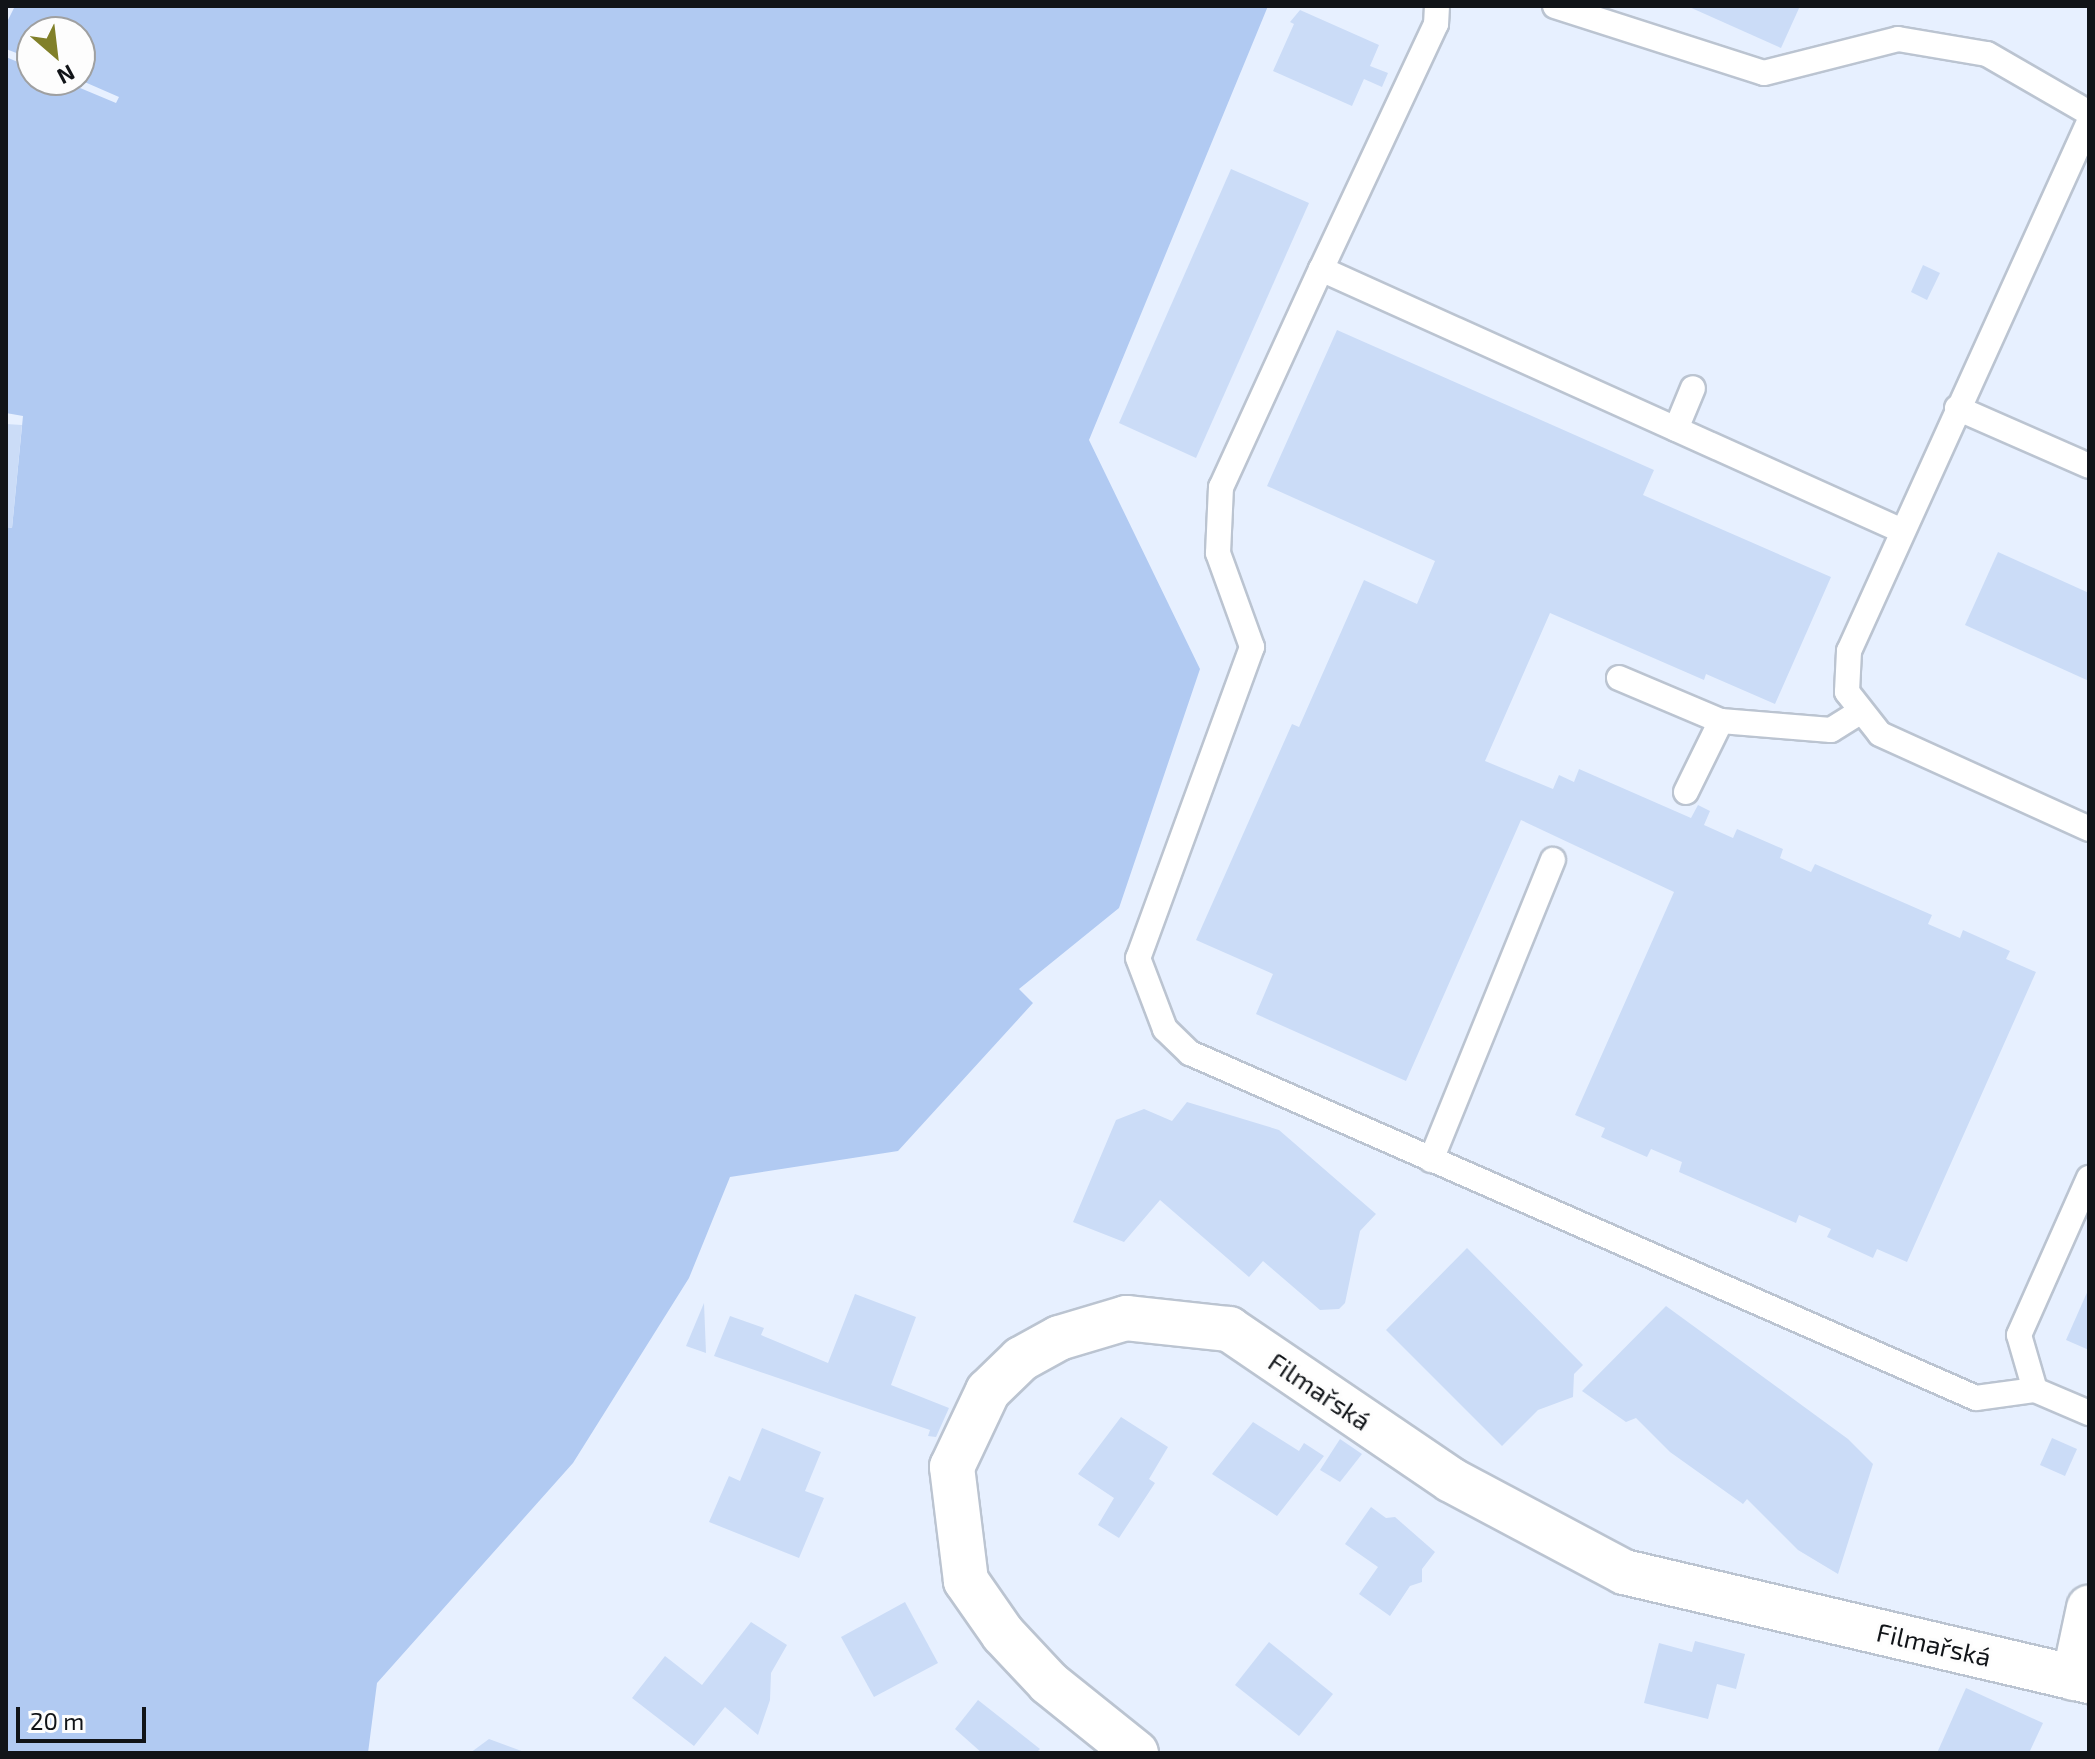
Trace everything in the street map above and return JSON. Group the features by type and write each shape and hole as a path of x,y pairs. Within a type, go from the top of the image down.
{"street":[{"name":"Filmařská","path":"1136,1753 1049,1683 1003,1634 966,1581 952,1467 988,1391 1021,1359 1059,1338 1126,1318 1229,1329 1451,1480 1624,1572 2081,1679"},
{"path":"2081,1679 2089,1608"}],"lane":[{"path":"1437,6 1436,24 1221,487 1218,553 1252,647 1138,958 1165,1029 1190,1053 1976,1398 2035,1390 2089,1413"},
{"path":"1555,6 1764,73 1898,39 1987,54 2089,113"},
{"path":"2089,122 1900,530 1849,651 1847,692 1880,734 2089,829"},
{"path":"1321,269 1900,530"},
{"path":"1676,429 1693,388"},
{"path":"1957,408 2089,466"},
{"path":"1619,678 1721,721 1831,730 1860,712"},
{"path":"1686,792 1721,721"},
{"path":"1431,1160 1553,860"},
{"path":"2035,1390 2019,1335 2089,1178"}],"shaded area":[{"path":"15,6 1268,6 1089,440 1200,669 1119,908 1019,989 1033,1003 898,1151 730,1177 689,1278 573,1463 377,1683 368,1753 6,1753 6,527 12,528 23,416 6,413 6,57 16,61 16,96 96,95 116,103 119,97 96,87 96,16 16,16 16,53 6,49 6,24"}],"building":[{"path":"1687,6 1800,6 1781,48"},
{"path":"1300,10 1379,45 1370,66 1388,73 1382,87 1364,79 1352,106 1273,71 1294,24 1290,22"},
{"path":"1231,169 1309,203 1196,458 1119,423"},
{"path":"1923,265 1940,273 1927,300 1911,292"},
{"path":"1337,330 1654,470 1643,495 1831,577 1775,704 1706,674 1704,680 1550,613 1485,761 1553,789 1559,775 1574,782 1579,769 1691,818 1698,805 1710,811 1704,825 1733,838 1737,829 1783,849 1780,858 1811,872 1815,864 1932,915 1928,924 1960,938 1963,930 2010,951 2006,959 2036,972 1907,1262 1877,1249 1873,1258 1827,1237 1831,1229 1799,1215 1796,1223 1679,1172 1682,1162 1651,1149 1647,1157 1601,1137 1605,1128 1575,1115 1674,892 1521,820 1406,1081 1256,1014 1273,974 1196,940 1292,724 1299,727 1364,580 1417,604 1435,561 1267,486"},
{"path":"6,424 22,425 12,528 6,527"},
{"path":"1998,552 2089,593 2089,681 1965,625"},
{"path":"1187,1102 1279,1130 1376,1214 1360,1231 1345,1303 1339,1309 1320,1310 1263,1261 1249,1277 1160,1200 1124,1242 1073,1222 1116,1120 1144,1109 1172,1121"},
{"path":"1467,1248 1583,1365 1574,1374 1573,1397 1538,1410 1502,1446 1386,1330"},
{"path":"2089,1288 2089,1350 2066,1340"},
{"path":"855,1294 916,1317 891,1385 949,1408 936,1437 928,1436 930,1430 714,1356 730,1316 764,1328 761,1335 828,1363"},
{"path":"704,1303 706,1353 686,1346"},
{"path":"1666,1306 1848,1439 1873,1464 1838,1574 1798,1550 1747,1499 1743,1504 1670,1452 1636,1418 1626,1422 1582,1391"},
{"path":"1121,1417 1168,1447 1149,1479 1155,1483 1119,1538 1098,1525 1114,1498 1078,1474"},
{"path":"1253,1422 1299,1451 1304,1443 1324,1456 1277,1516 1212,1474"},
{"path":"762,1428 821,1452 805,1491 824,1498 799,1558 709,1522 729,1476 740,1481"},
{"path":"2052,1438 2077,1449 2065,1476 2040,1465"},
{"path":"1340,1439 1362,1454 1340,1482 1320,1470"},
{"path":"1371,1507 1386,1518 1395,1517 1435,1552 1422,1569 1422,1582 1410,1586 1390,1616 1359,1594 1378,1567 1345,1544"},
{"path":"905,1602 938,1663 874,1697 841,1637"},
{"path":"751,1622 787,1645 771,1673 770,1700 758,1735 725,1707 694,1746 632,1698 665,1656 702,1685"},
{"path":"1695,1641 1745,1654 1736,1689 1717,1684 1708,1719 1644,1703 1659,1643 1692,1652"},
{"path":"1269,1642 1333,1694 1299,1736 1235,1685"},
{"path":"1966,1688 2043,1723 2029,1753 1937,1753"},
{"path":"978,1700 1040,1749 1036,1753 982,1753 955,1729"},
{"path":"489,1739 527,1753 470,1753"}]}
